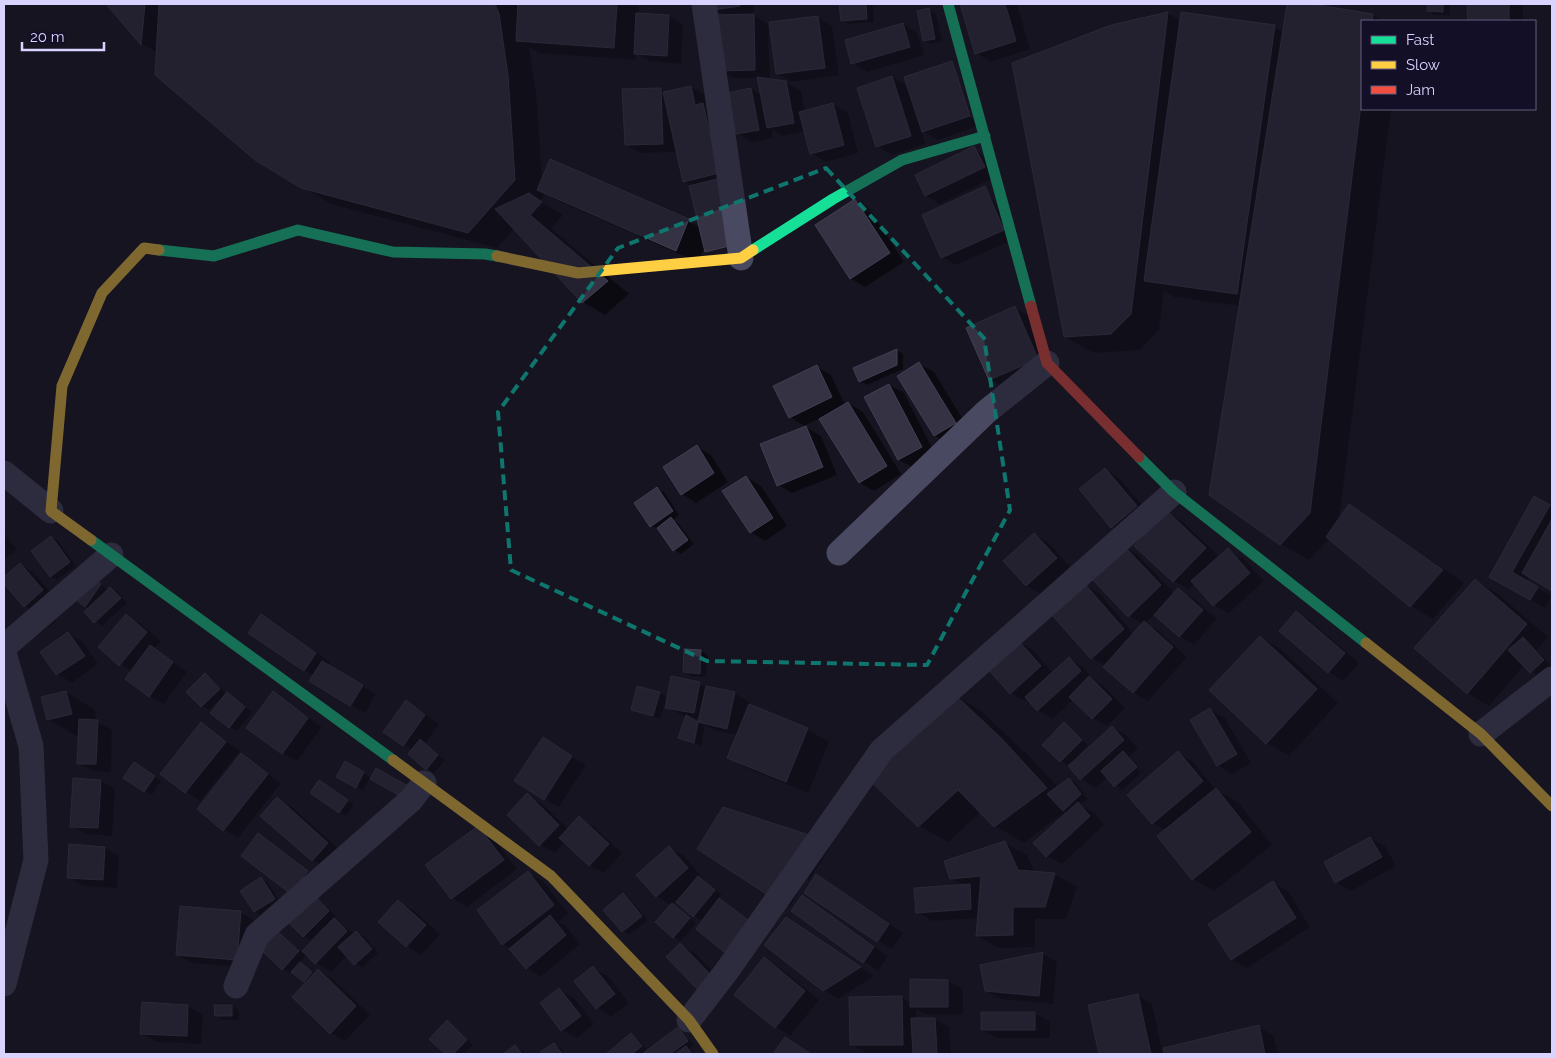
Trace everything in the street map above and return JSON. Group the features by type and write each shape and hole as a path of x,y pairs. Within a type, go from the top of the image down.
{"street":[{"path":"704,4 741,258"},
{"path":"948,4 1047,363 1174,492 1482,734 1552,806"},
{"path":"51,511 62,386 102,293 144,248 214,256 298,230 393,252 485,254 578,273 741,258 833,200 902,160 985,136"},
{"path":"839,553 986,412 1047,363"},
{"path":"4,473 51,511 551,876 689,1020 713,1054"},
{"path":"689,1020 726,972 882,750 1174,492"},
{"path":"4,646 111,555"},
{"path":"4,653 31,746 36,860 4,984"},
{"path":"1482,734 1552,679"},
{"path":"236,986 256,935 411,800 424,783"}],"highlighted area":[{"path":"826,168 984,338 1010,510 927,665 707,661 511,570 498,412 618,248"}],"building":[{"path":"106,4 145,4 141,45"},
{"path":"159,4 495,4 499,14 508,75 515,180 468,233 301,188 255,160 155,75"},
{"path":"518,4 617,4 614,48 516,41"},
{"path":"711,4 740,4 740,6 712,10"},
{"path":"839,4 866,4 867,19 841,21"},
{"path":"960,4 1005,4 1016,41 975,54"},
{"path":"1287,4 1312,4 1373,14 1372,20 1361,20 1361,105 1310,513 1280,545 1209,495"},
{"path":"1427,4 1443,4 1443,12 1427,11"},
{"path":"1467,4 1509,4 1509,20 1468,20"},
{"path":"929,8 935,39 923,41 917,11"},
{"path":"1168,12 1131,314 1111,334 1064,337 1012,63 1111,25"},
{"path":"1181,12 1275,25 1237,294 1144,281"},
{"path":"636,13 669,15 667,56 634,54"},
{"path":"754,14 755,70 718,71 716,15"},
{"path":"818,16 825,68 776,74 769,22"},
{"path":"903,23 910,47 851,64 845,40"},
{"path":"952,61 970,116 922,132 904,77"},
{"path":"892,76 911,136 876,147 857,88"},
{"path":"757,77 786,81 794,123 767,128"},
{"path":"691,86 695,105 703,103 719,173 683,182 663,92"},
{"path":"661,88 663,144 625,145 622,89"},
{"path":"751,88 759,130 736,134 727,93"},
{"path":"833,103 844,145 810,154 799,112"},
{"path":"974,146 985,167 925,196 915,175"},
{"path":"550,159 689,219 676,251 537,190"},
{"path":"717,179 733,245 705,252 689,186"},
{"path":"985,186 1004,230 941,258 922,215"},
{"path":"529,193 542,202 530,215 608,281 582,303 495,209"},
{"path":"855,199 890,253 850,279 815,225"},
{"path":"1015,306 1038,359 989,380 966,328"},
{"path":"897,349 897,365 859,382 853,368"},
{"path":"919,362 956,423 934,436 897,376"},
{"path":"817,365 832,397 789,418 773,386"},
{"path":"889,384 922,447 898,460 864,397"},
{"path":"848,402 887,466 859,483 819,419"},
{"path":"806,426 823,467 777,486 760,444"},
{"path":"697,445 714,473 681,495 663,467"},
{"path":"1105,468 1137,506 1111,528 1079,489"},
{"path":"746,476 773,518 750,533 722,491"},
{"path":"657,487 673,511 650,527 634,503"},
{"path":"1534,496 1550,505 1512,572 1538,587 1530,600 1489,577"},
{"path":"1349,504 1443,570 1410,607 1326,537"},
{"path":"1167,511 1206,548 1173,582 1134,546"},
{"path":"671,517 688,540 673,551 657,528"},
{"path":"1552,519 1552,591 1522,573"},
{"path":"1034,533 1057,558 1026,586 1003,561"},
{"path":"51,536 70,562 50,577 31,551"},
{"path":"1123,545 1161,585 1128,617 1090,577"},
{"path":"1228,548 1250,573 1213,606 1191,581"},
{"path":"20,563 43,590 24,607 4,584 4,577"},
{"path":"91,577 101,584 85,607 75,599"},
{"path":"1475,579 1527,624 1467,694 1414,648"},
{"path":"1084,583 1124,629 1091,659 1051,614"},
{"path":"110,587 121,598 94,623 84,612"},
{"path":"1178,588 1203,610 1179,637 1154,615"},
{"path":"1296,611 1345,653 1328,673 1279,631"},
{"path":"126,614 147,632 119,666 98,647"},
{"path":"261,614 316,653 304,671 248,633"},
{"path":"1144,621 1173,647 1133,693 1103,667"},
{"path":"68,632 85,656 56,675 40,652"},
{"path":"1260,636 1317,689 1266,744 1209,690"},
{"path":"1523,637 1544,660 1530,673 1508,650"},
{"path":"1018,640 1041,666 1010,694 987,668"},
{"path":"150,645 173,662 149,697 125,679"},
{"path":"684,649 701,650 700,674 683,672"},
{"path":"1069,657 1081,671 1037,711 1025,697"},
{"path":"322,661 363,685 350,706 309,681"},
{"path":"205,673 220,689 201,707 186,692"},
{"path":"671,676 700,682 694,713 665,708"},
{"path":"1089,676 1112,699 1092,719 1069,697"},
{"path":"637,686 660,692 653,716 631,710"},
{"path":"706,686 735,692 727,729 698,722"},
{"path":"66,691 72,714 47,720 41,697"},
{"path":"273,691 308,718 282,754 246,728"},
{"path":"227,692 245,707 229,728 210,713"},
{"path":"953,693 1001,738 1047,788 994,827 958,790 918,827 867,778"},
{"path":"406,700 425,715 403,746 383,732"},
{"path":"749,704 808,728 786,782 727,758"},
{"path":"1210,708 1237,754 1217,766 1190,720"},
{"path":"686,715 698,722 694,743 678,738"},
{"path":"79,719 98,720 96,764 77,764"},
{"path":"201,722 226,742 185,793 160,774"},
{"path":"1064,722 1082,740 1060,762 1042,745"},
{"path":"1112,726 1124,740 1080,780 1068,766"},
{"path":"543,737 572,756 544,800 514,781"},
{"path":"420,739 438,755 426,770 408,754"},
{"path":"1123,751 1137,767 1114,787 1101,771"},
{"path":"1178,751 1203,781 1152,824 1127,795"},
{"path":"241,753 268,774 223,831 197,809"},
{"path":"345,761 364,772 356,788 336,777"},
{"path":"134,762 155,776 144,792 123,778"},
{"path":"376,768 408,786 402,797 370,779"},
{"path":"73,778 101,780 98,828 70,827"},
{"path":"1069,778 1081,794 1063,811 1047,794"},
{"path":"319,780 348,800 339,813 310,793"},
{"path":"1216,788 1251,832 1192,880 1157,836"},
{"path":"527,793 559,825 539,846 507,815"},
{"path":"277,797 328,843 312,861 260,816"},
{"path":"1078,802 1090,816 1046,857 1033,843"},
{"path":"723,807 809,835 786,868 783,867 768,895 697,849"},
{"path":"579,816 609,844 589,866 559,838"},
{"path":"478,826 504,860 451,899 425,865"},
{"path":"258,833 308,871 291,894 241,856"},
{"path":"1370,837 1382,857 1335,883 1324,862"},
{"path":"1005,841 1018,870 1055,873 1045,907 1013,907 1013,935 976,936 981,876 950,879 944,861"},
{"path":"69,844 105,847 103,880 67,878"},
{"path":"669,846 688,868 656,897 636,875"},
{"path":"528,871 554,905 502,945 477,910"},
{"path":"816,874 889,924 877,942 804,893"},
{"path":"698,876 715,890 693,917 676,902"},
{"path":"261,877 275,899 254,912 240,891"},
{"path":"1273,881 1296,918 1231,960 1208,924"},
{"path":"970,884 971,909 916,913 914,888"},
{"path":"623,893 642,916 622,932 603,910"},
{"path":"802,895 874,947 863,963 791,911"},
{"path":"315,896 329,911 303,937 288,922"},
{"path":"719,898 748,920 724,952 696,929"},
{"path":"398,900 426,925 406,947 378,922"},
{"path":"672,903 690,918 673,938 655,922"},
{"path":"180,906 241,911 237,960 176,955"},
{"path":"550,915 566,935 526,969 509,949"},
{"path":"786,917 861,967 823,991 764,945"},
{"path":"334,918 347,931 315,964 302,951"},
{"path":"277,931 299,951 282,970 260,949"},
{"path":"356,931 372,949 354,965 338,947"},
{"path":"680,943 713,977 699,991 666,957"},
{"path":"1043,952 1039,996 985,991 980,965"},
{"path":"764,957 805,991 775,1028 734,995"},
{"path":"300,962 312,972 304,982 291,972"},
{"path":"593,966 615,994 596,1009 574,981"},
{"path":"318,969 356,1006 330,1034 292,997"},
{"path":"910,979 948,980 948,1007 910,1007"},
{"path":"559,988 581,1016 561,1031 540,1003"},
{"path":"1138,994 1151,1054 1099,1054 1088,1005"},
{"path":"902,996 903,1045 850,1045 849,997"},
{"path":"142,1002 188,1005 187,1036 140,1034"},
{"path":"214,1005 232,1005 232,1016 215,1016"},
{"path":"981,1012 1035,1012 1035,1030 981,1030"},
{"path":"911,1018 935,1018 937,1053 913,1054"},
{"path":"447,1020 467,1040 453,1054 445,1054 429,1039"},
{"path":"1259,1025 1265,1054 1164,1054 1163,1048"},
{"path":"678,1027 688,1041 670,1054 642,1054"},
{"path":"631,1033 642,1046 632,1054 606,1054"},
{"path":"785,1037 811,1054 773,1054"},
{"path":"554,1043 562,1054 542,1054 540,1052"},
{"path":"515,1045 522,1054 503,1054"},
{"path":"686,1046 692,1054 675,1054"}],"traffic: fast":[{"path":"948,4 1031,306"},
{"path":"753,250 833,199 902,160 985,136"},
{"path":"159,250 214,256 298,230 393,252 485,254 497,256"},
{"path":"1139,457 1174,492 1366,643"},
{"path":"91,540 393,760"}],"traffic: slow":[{"path":"91,540 51,511 62,386 102,293 144,248 159,250"},
{"path":"497,256 578,273 741,258 753,250"},
{"path":"1366,643 1481,734 1552,806"},
{"path":"393,760 551,876 689,1020 713,1054"}],"traffic: jam":[{"path":"1031,306 1047,363 1139,457"}]}
